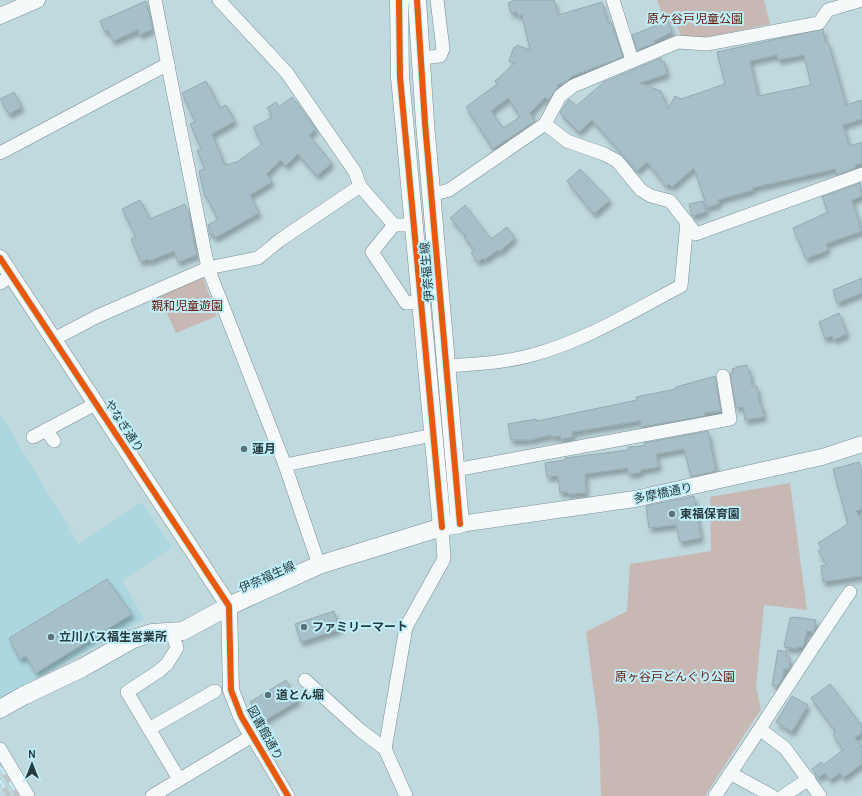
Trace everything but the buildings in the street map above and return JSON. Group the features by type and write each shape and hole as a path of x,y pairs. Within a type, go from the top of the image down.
{"main road":[{"name":"伊奈福生線","path":"400,0 400,77 442,527"},
{"name":"伊奈福生線","path":"0,709 23,696 82,668 133,639 152,634 183,631 229,606 319,565 442,527 460,524 417,0"}],"street":[{"path":"0,16 37,0"},
{"path":"155,0 208,268 285,466 319,565"},
{"path":"219,0 287,72 355,172 360,186 394,225 414,225"},
{"path":"421,58 440,56 443,49 437,0"},
{"path":"613,0 632,60"},
{"path":"432,195 448,190 545,124 560,96 573,86 678,42 707,44 819,23 828,10 862,0"},
{"path":"0,153 168,64"},
{"path":"545,124 566,141 604,154 617,162 641,190 651,196 670,201 696,234 862,174"},
{"path":"54,339 98,316 208,268 258,258 280,240 360,186"},
{"path":"447,366 504,361 532,355 585,336 681,286 687,222"},
{"path":"394,225 372,252 406,303 420,302"},
{"name":"やなぎ通り","path":"0,258 6,279 54,339 229,606"},
{"path":"455,470 730,419 723,376"},
{"path":"33,437 97,403"},
{"path":"46,430 54,441"},
{"path":"285,466 433,435"},
{"name":"多摩橋通り","path":"460,524 635,500 822,457 862,444"},
{"path":"385,749 406,627 444,559 442,527"},
{"path":"715,796 761,730 816,641 850,592"},
{"name":"図書館通り","path":"229,606 231,690 241,716 288,796"},
{"path":"172,632 177,648 168,664 127,692 178,779"},
{"path":"305,680 360,730 385,749 406,796"},
{"path":"149,729 215,691"},
{"path":"761,730 785,748 820,796"},
{"path":"152,796 178,779 252,736"},
{"path":"0,749 28,796"},
{"path":"730,773 772,796"},
{"path":"783,796 809,779"}],"shaded area":[{"path":"0,414 79,544 142,502 172,547 122,581 144,619 0,699"}],"green space":[{"name":"原ケ谷戸児童公園","path":"657,0 764,0 770,24 698,39 681,37 677,26 665,22"},
{"name":"親和児童遊園","path":"203,278 217,316 176,333 159,296"},
{"name":"原ヶ谷戸どんぐり公園","path":"790,483 807,610 764,605 756,687 761,709 705,796 601,796 599,730 586,632 627,611 630,564 711,551 710,497"}],"railway":[{"path":"0,767 18,796"},
{"path":"0,780 9,796"}],"cycle path":[{"path":"399,0 400,77 442,527"},
{"path":"417,0 425,123 460,524"},
{"path":"0,258 229,606 231,690 241,716 288,796"}],"place":[{"name":"蓮月","path":"244,449"},
{"name":"東福保育園","path":"672,514"},
{"name":"ファミリーマート","path":"304,627"},
{"name":"立川バス福生営業所","path":"51,637"},
{"name":"道とん堀","path":"268,695"}]}
